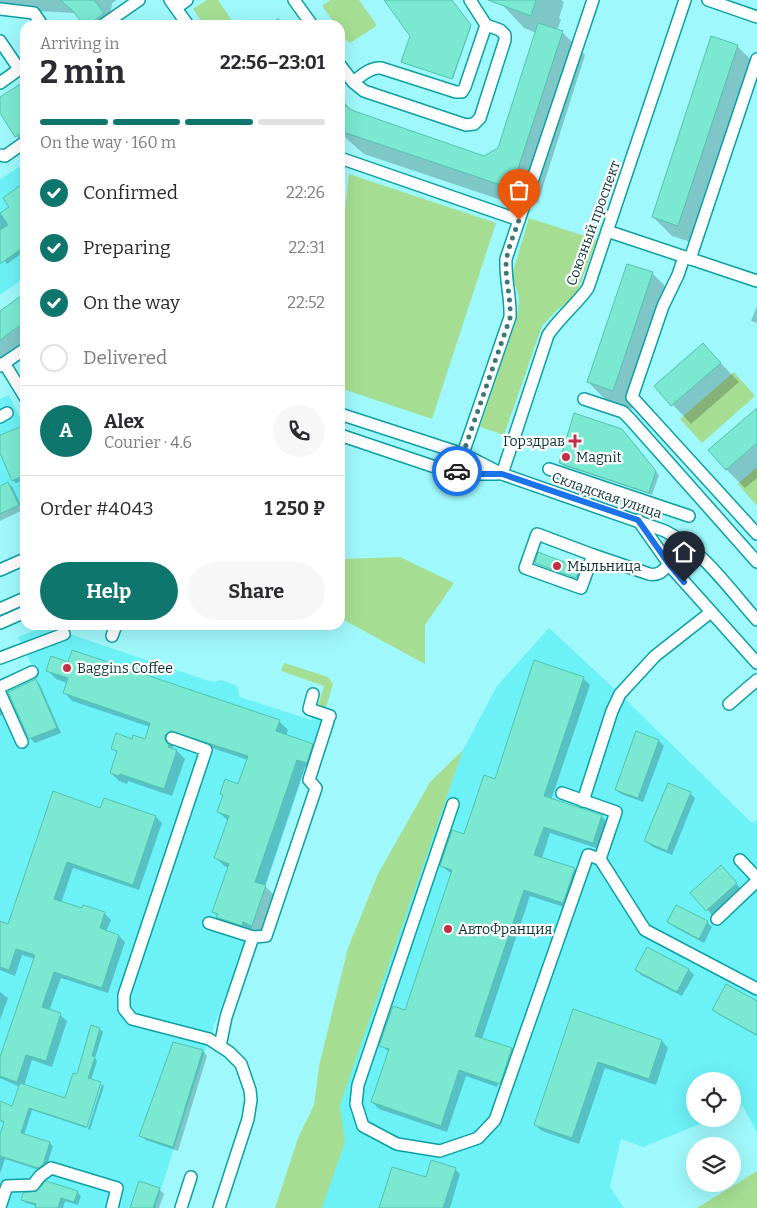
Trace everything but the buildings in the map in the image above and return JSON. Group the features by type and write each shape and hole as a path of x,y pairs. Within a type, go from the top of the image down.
{"street":[{"path":"110,20 139,0"},
{"path":"184,20 173,4 186,0"},
{"path":"294,0 308,20"},
{"path":"345,72 353,82 364,91 466,125 474,124 480,118 505,35 500,30 486,25 470,0"},
{"path":"456,474 510,318 511,304 506,259 594,0"},
{"name":"Союзный проспект","path":"502,474 548,335 557,322 578,303 588,288 685,0"},
{"path":"708,0 757,16"},
{"path":"0,9 34,13 39,20"},
{"path":"353,82 375,67 456,92 462,92 486,25"},
{"path":"0,41 20,65"},
{"path":"623,412 632,397 663,306 687,258 757,59"},
{"path":"0,83 20,68"},
{"path":"0,155 5,156 20,146"},
{"path":"345,160 519,220"},
{"path":"607,231 757,281"},
{"path":"20,352 2,364 20,390"},
{"path":"632,397 757,534"},
{"path":"584,400 623,412 757,562"},
{"name":"Складская улица","path":"345,416 463,454 502,474 655,526 680,539 697,553 757,620"},
{"name":"Складская улица","path":"345,438 456,474 502,474"},
{"path":"549,469 689,516"},
{"path":"655,526 662,506"},
{"path":"638,520 669,564 757,663"},
{"path":"593,555 580,588 525,568 537,534 649,574 661,573 669,564"},
{"path":"0,570 20,561"},
{"path":"0,609 20,600"},
{"path":"584,801 612,711 620,694 655,656 711,612"},
{"path":"0,623 20,614"},
{"path":"0,658 64,634"},
{"path":"0,686 15,673 32,672"},
{"path":"729,704 757,680"},
{"path":"0,693 22,742"},
{"path":"209,923 253,937 266,936 316,788 309,780 329,718 309,709 313,694"},
{"path":"172,738 206,750 124,995 124,1009 132,1019 209,1039 241,1064 249,1083 251,1100 248,1119 219,1208"},
{"path":"562,793 616,812 600,859"},
{"path":"453,804 358,1085 356,1104 363,1126 397,1144 440,1151 478,1138 495,1120 588,855 600,859 645,930 757,989"},
{"path":"717,918 757,879 740,860"},
{"path":"220,1046 226,1017 253,937"},
{"path":"0,1207 7,1186 33,1185 40,1176 51,1168 117,1188 112,1208"},
{"path":"181,1208 191,1177"}],"shaded area":[{"path":"20,166 20,281 0,295 0,179"},
{"path":"9,395 20,418 20,504 0,514 0,399"},
{"path":"549,628 620,694 752,823 757,820 757,1133 743,1106 741,1107 741,1072 686,1072 686,1127 692,1127 643,1147 621,1139 610,1187 624,1208 296,1208 463,750 497,686"},
{"path":"36,630 57,630 212,682 222,680 237,686 240,697 311,720 317,709 325,711 312,748 318,750 314,761 308,760 249,936 209,1039 155,1208 0,1208 0,691 37,675 18,637"}],"green space":[{"path":"207,0 218,0 232,20 201,20 193,9"},
{"path":"330,0 359,0 376,24 375,27 350,43 345,38 345,20 332,20 322,6"},
{"path":"349,174 496,223 432,419 345,390 345,210"},
{"path":"529,218 597,240 576,295 555,312 542,326 504,435 480,427 517,318 519,298 512,275"},
{"path":"734,372 755,396 702,443 680,419"},
{"path":"757,467 757,506 738,484"},
{"path":"400,557 454,583 425,625 425,664 345,621 345,559"},
{"path":"284,663 328,677 333,684 325,711 317,709 324,686 281,671"},
{"path":"463,750 340,1105 345,1142 322,1208 275,1208 298,1138 314,1105 319,1066 348,948 378,874 430,782"},
{"path":"757,1171 757,1208 697,1208 723,1192 741,1192 741,1181"}],"way so far":[{"path":"457,471 510,318 511,304 506,259 519,220"}],"place":[{"name":"Горздрав","path":"575,441"},
{"name":"Magnit","path":"566,457"},
{"name":"Мыльница","path":"557,566"},
{"name":"Baggins Coffee","path":"67,668"},
{"name":"АвтоФранция","path":"448,929"}],"route":[{"path":"457,471 456,474 502,474 638,520 659,551 684,582"}]}
